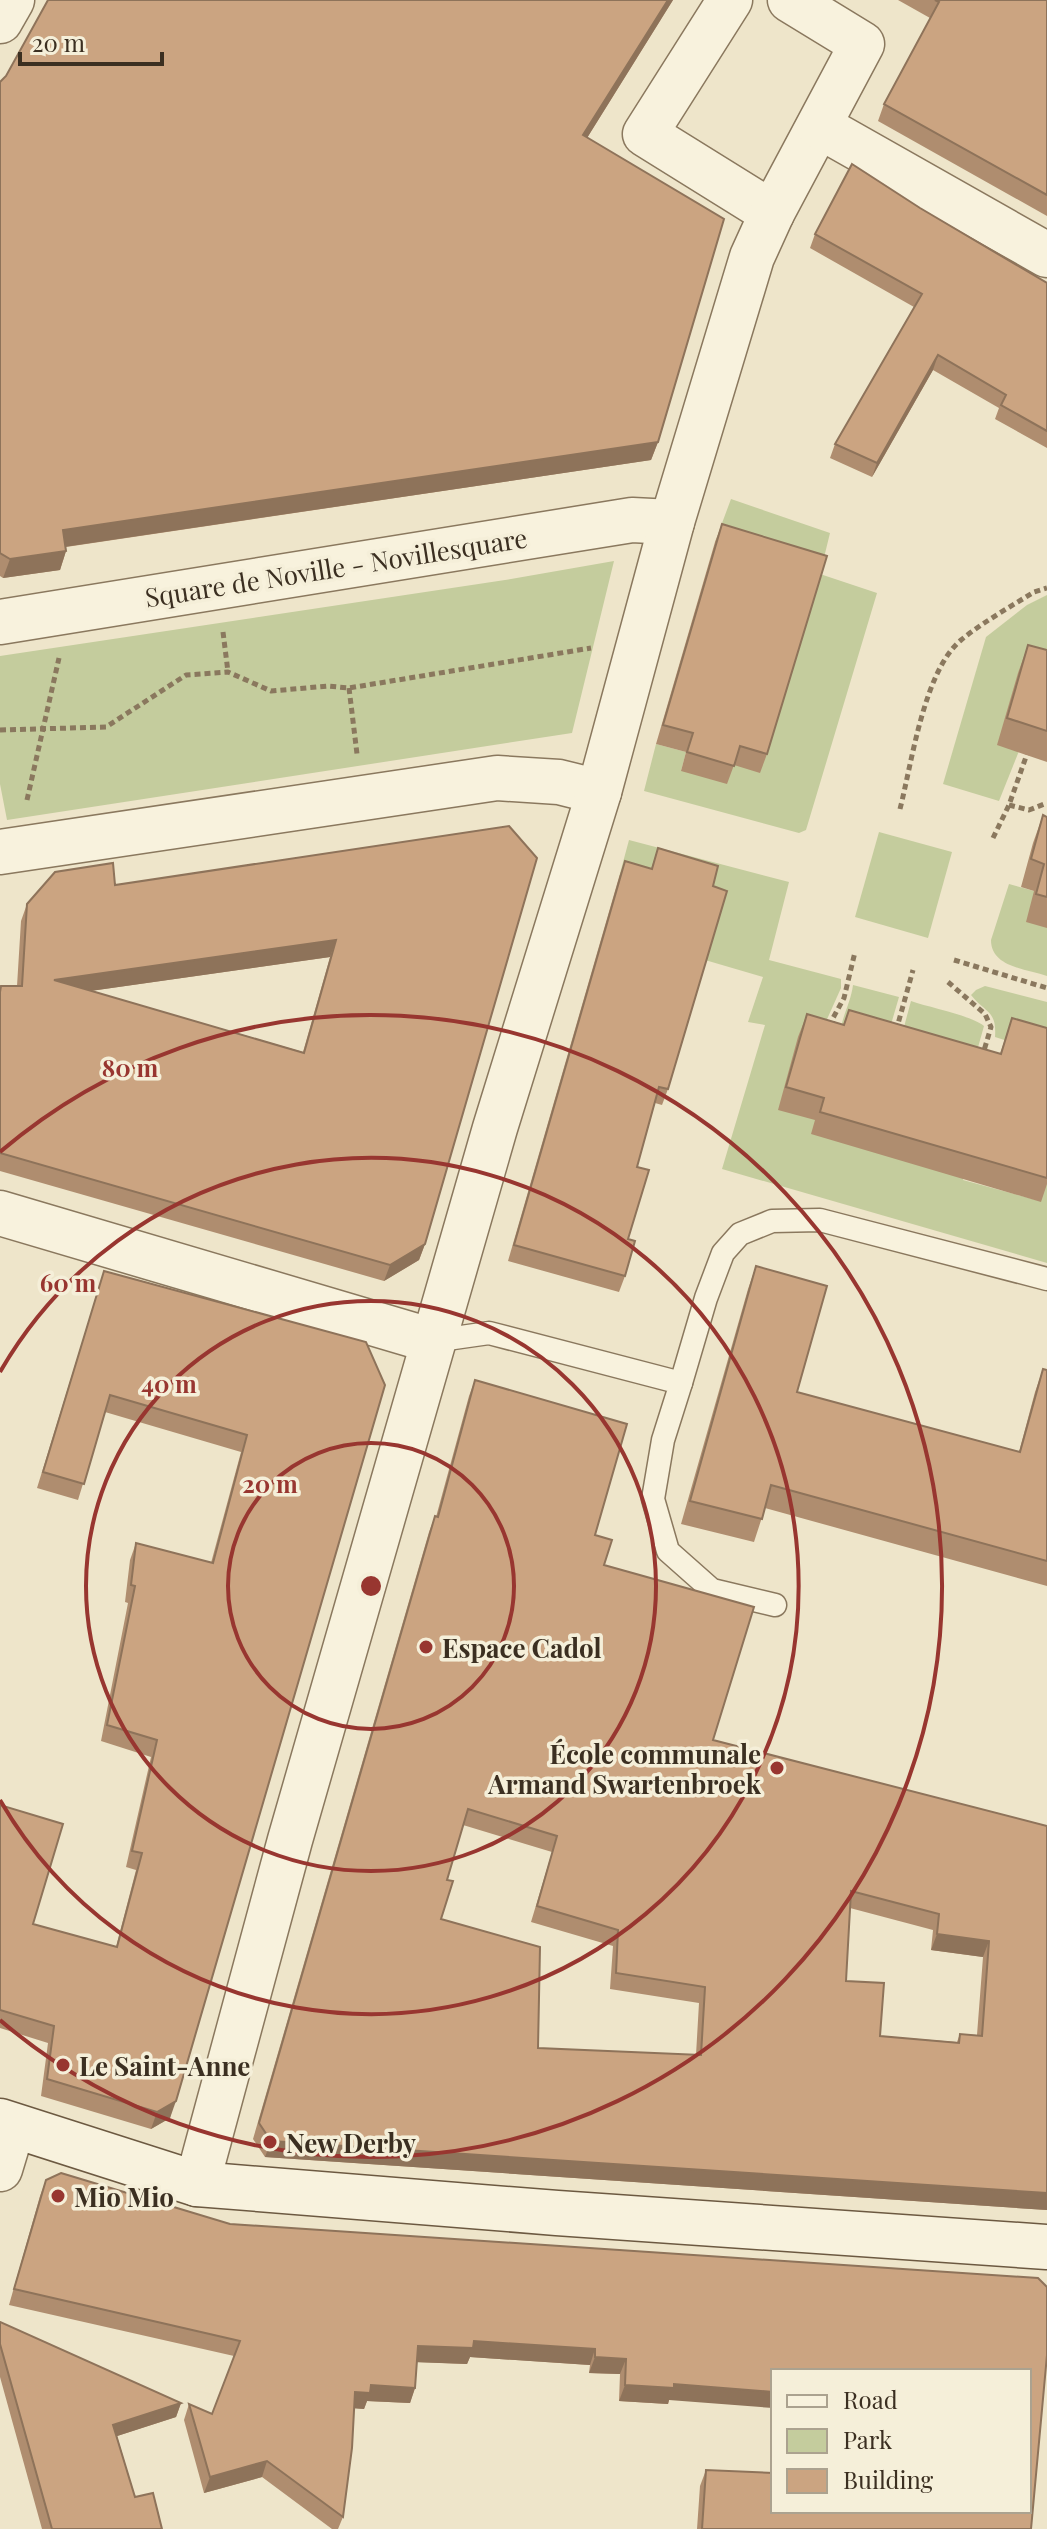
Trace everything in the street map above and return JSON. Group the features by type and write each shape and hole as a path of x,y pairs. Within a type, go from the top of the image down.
{"street":[{"path":"0,21 12,0"},
{"path":"730,0 645,134 772,213"},
{"path":"197,2184 294,1825 433,1341 599,792 672,522 752,257 772,213 862,44 790,0"},
{"path":"819,126 1047,255"},
{"name":"Square de Noville - Novillesquare","path":"0,622 632,520 672,522"},
{"path":"0,852 497,778 559,782 599,792"},
{"path":"0,1213 433,1341"},
{"path":"0,2169 6,2123 197,2184 1047,2247"}],"lane":[{"path":"775,1605 712,1590 668,1551 653,1499 663,1440 706,1298 723,1253 740,1234 772,1221 820,1220 1047,1279"},
{"path":"433,1341 489,1333 681,1383"}],"path":[{"path":"900,809 927,697 941,665 959,641 1034,592 1047,588"},
{"path":"222,623 228,672"},
{"path":"0,730 106,727 186,675 228,672 271,691 328,686 349,688 599,647"},
{"path":"27,802 60,653"},
{"path":"349,688 358,766"},
{"path":"993,838 1009,805 1027,754"},
{"path":"1009,805 1029,810 1047,803"},
{"path":"831,1032 833,1018 844,998 855,952"},
{"path":"954,960 1047,988"},
{"path":"895,1035 913,970"},
{"path":"948,982 985,1014 991,1027 979,1068"}],"green space":[{"path":"731,499 830,533 820,574 877,593 806,830 799,833 644,791 656,744 686,752 681,771 801,548 749,533 742,550 715,542"},
{"path":"614,561 572,733 7,820 0,784 0,656"},
{"path":"1047,595 1047,681 999,801 943,784 986,637 1027,605"},
{"path":"879,832 952,852 928,938 855,917"},
{"path":"629,840 789,882 769,960 841,979 841,988 824,1026 815,1120 967,1167 963,1180 1040,1201 1047,1179 1047,1263 722,1169 765,1025 748,1022 763,977 705,960 646,885 619,877"},
{"path":"1009,884 1034,891 1047,928 1047,976 1011,966 993,949 991,940"},
{"path":"853,985 899,997 885,1045 840,1033"},
{"path":"985,986 1047,1002 1047,1028 1033,1024 1024,1046 995,1037 992,1017 971,995"},
{"path":"911,1001 960,1015 984,1026 968,1083 898,1049"}],"building":[{"path":"48,0 668,0 583,135 724,219 658,442 63,530 66,551 10,559 0,553 0,82"},
{"path":"935,0 1047,0 1047,195 884,104 939,2"},
{"path":"852,164 1047,283 1047,431 1001,405 1006,395 938,355 877,463 835,444 922,294 815,234"},
{"path":"722,524 827,556 767,754 740,746 734,766 687,752 693,733 663,725"},
{"path":"1028,645 1047,650 1047,731 1007,718"},
{"path":"1043,815 1047,817 1047,897 1036,894 1044,864 1031,859"},
{"path":"509,826 537,858 425,1244 390,1265 0,1153 0,992 1,986 22,986 27,904 55,872 113,863 115,885","holes":["336,940 304,1053 54,980"]},
{"path":"658,848 718,866 713,886 727,891 668,1089 659,1087 637,1167 649,1170 628,1239 635,1241 625,1276 514,1245 625,861 652,869"},
{"path":"849,1010 1001,1054 1012,1018 1047,1028 1047,1178 820,1112 824,1098 786,1087 807,1014 844,1025"},
{"path":"756,1266 827,1286 797,1392 1020,1452 1043,1369 1047,1370 1047,1561 771,1485 762,1519 690,1501"},
{"path":"104,1271 366,1342 385,1385 176,2101 157,2112 47,2079 54,2026 0,2010 0,1805 63,1824 33,1924 117,1947 142,1853 132,1851 157,1740 107,1725 135,1586 131,1585 136,1543 213,1563 247,1435 110,1395 84,1484 43,1472"},
{"path":"475,1380 627,1424 595,1535 612,1540 604,1565 754,1607 713,1740 1047,1826 1047,2193 271,2141 259,2123 435,1516 438,1517","holes":["468,1809 557,1836 537,1906 618,1930 616,1973 705,1987 701,2055 538,2048 540,1947 441,1919 453,1881 447,1880","851,1891 939,1914 937,1934 989,1941 982,2036 960,2034 959,2043 880,2036 884,1983 846,1981"]},
{"path":"61,2173 230,2224 1038,2278 1047,2287 1047,2355 1031,2529 702,2529 706,2470 771,2473 771,2513 1031,2513 1031,2369 771,2369 771,2392 674,2384 674,2388 625,2385 626,2359 595,2357 595,2349 474,2341 473,2348 418,2346 415,2388 371,2385 370,2393 355,2392 343,2517 267,2461 210,2477 189,2404 212,2414 240,2341 14,2289 46,2180"},
{"path":"0,2322 181,2403 113,2425 135,2497 153,2493 162,2529 52,2529 0,2344"}],"place":[{"name":"Espace Cadol","path":"426,1647"},
{"name":"École communale Armand Swartenbroek","path":"777,1768"},
{"name":"Le Saint-Anne","path":"63,2065"},
{"name":"New Derby","path":"270,2142"},
{"name":"Mio Mio","path":"58,2196"}]}
